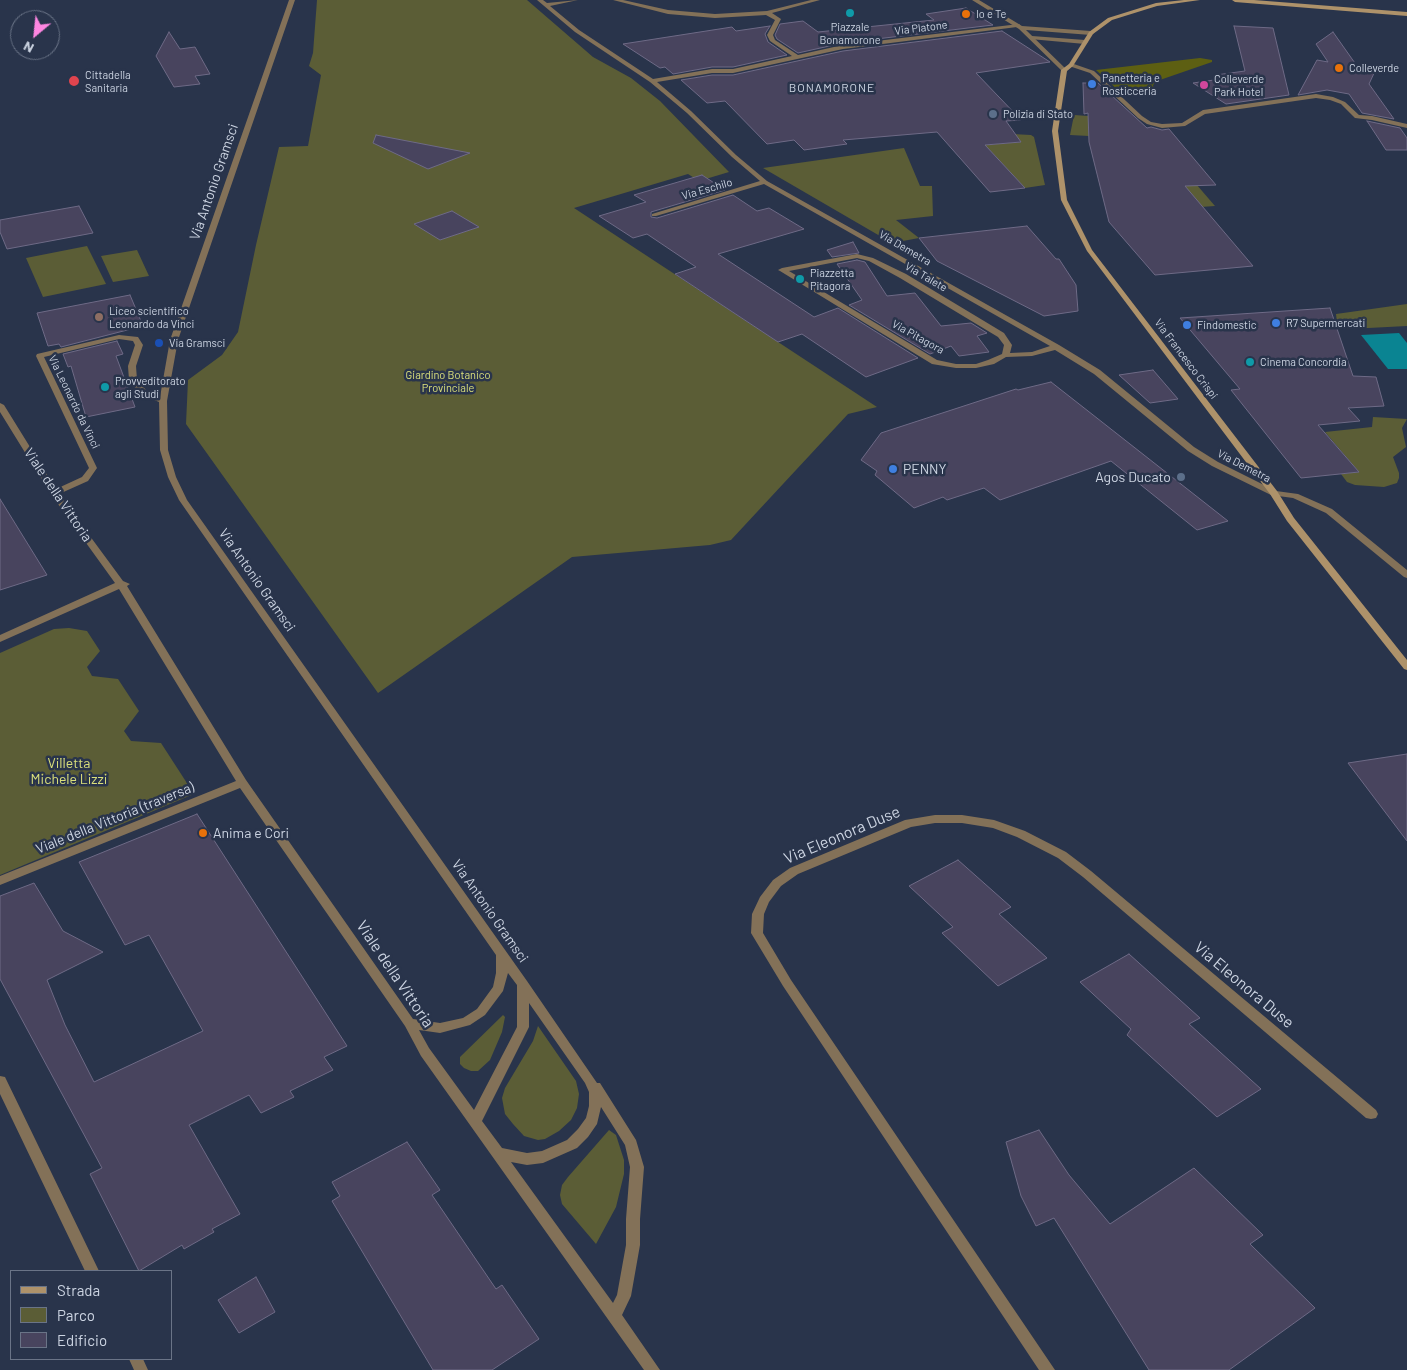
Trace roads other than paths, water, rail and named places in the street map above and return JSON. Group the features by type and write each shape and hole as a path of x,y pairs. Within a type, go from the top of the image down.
{"main road":[{"path":"1091,33 1110,19 1133,10 1171,2 1197,0"},
{"path":"1235,0 1407,14"},
{"name":"Via Francesco Crispi","path":"1091,33 1068,68 1055,131 1064,200 1089,250 1274,493 1290,519 1407,667"}],"street":[{"name":"Via Antonio Gramsci","path":"292,0 174,340 163,401 164,450 172,477 183,500 524,984 523,1027 475,1123"},
{"path":"542,2 575,0"},
{"path":"616,0 668,12 723,16 768,13 817,0"},
{"path":"975,0 1019,26 1068,68 1092,72 1140,117 1149,123 1162,126 1183,125 1203,112 1316,96 1331,98 1343,103 1357,117 1372,118 1407,126"},
{"name":"Via Demetra","path":"542,2 577,31 652,82 689,112 734,156 765,182 1097,372 1191,449 1215,464 1274,493 1295,496 1329,511 1407,575"},
{"path":"768,13 778,19 770,34 773,40 798,58"},
{"name":"Via Platone","path":"652,82 712,71 733,71 843,47 1019,26 1091,33"},
{"path":"1032,38 1085,42"},
{"name":"Via Eschilo","path":"654,215 765,182"},
{"name":"Via Talete","path":"811,263 857,256 871,260 903,276 1001,335 1008,345 1005,355"},
{"name":"Via Pitagora","path":"811,263 782,270 936,362 956,366 976,366 992,362 1005,355 1032,354 1056,347"},
{"name":"Via Leonardo da Vinci","path":"54,493 86,480 93,468 40,356 119,337 135,339 139,345 132,366 133,380 143,392 163,401"},
{"name":"Viale della Vittoria","path":"0,405 54,493 120,586 242,783 409,1022 425,1052 653,1370"},
{"path":"0,639 82,601 120,586"},
{"name":"Viale della Vittoria (traversa)","path":"0,881 242,783"},
{"name":"Via Eleonora Duse","path":"1048,1370 787,983 757,933 758,914 764,900 777,882 794,871 909,823 935,818 962,819 994,824 1021,834 1062,855 1087,874 1371,1114"},
{"path":"409,1022 440,1028 466,1022 481,1012 499,988 502,973 502,955"},
{"path":"524,984 631,1144 637,1167 633,1245 624,1296 614,1316"},
{"path":"497,1153 527,1159 543,1157 572,1144 592,1120 595,1092 590,1080"},
{"path":"0,1081 92,1270"}],"place":[{"name":"Piazzale Bonamorone","path":"850,13"},
{"name":"Io e Te","path":"966,14"},
{"name":"Colleverde","path":"1339,68"},
{"name":"Cittadella Sanitaria","path":"74,81"},
{"name":"Panetteria e Rosticceria","path":"1092,84"},
{"name":"Colleverde Park Hotel","path":"1204,85"},
{"name":"Polizia di Stato","path":"993,114"},
{"name":"Piazzetta Pitagora","path":"800,279"},
{"name":"Liceo scientifico Leonardo da Vinci","path":"99,317"},
{"name":"R7 Supermercati","path":"1276,323"},
{"name":"Findomestic","path":"1187,325"},
{"name":"Via Gramsci","path":"159,343"},
{"name":"Cinema Concordia","path":"1250,362"},
{"name":"Provveditorato agli Studi","path":"105,387"},
{"name":"PENNY","path":"893,469"},
{"name":"Agos Ducato","path":"1181,477"},
{"name":"Anima e Cori","path":"203,833"}],"district":[{"name":"BONAMORONE","path":"832,88"}],"park label":[{"name":"Giardino Botanico Provinciale","path":"448,381"},
{"name":"Villetta Michele Lizzi","path":"69,772"}]}
